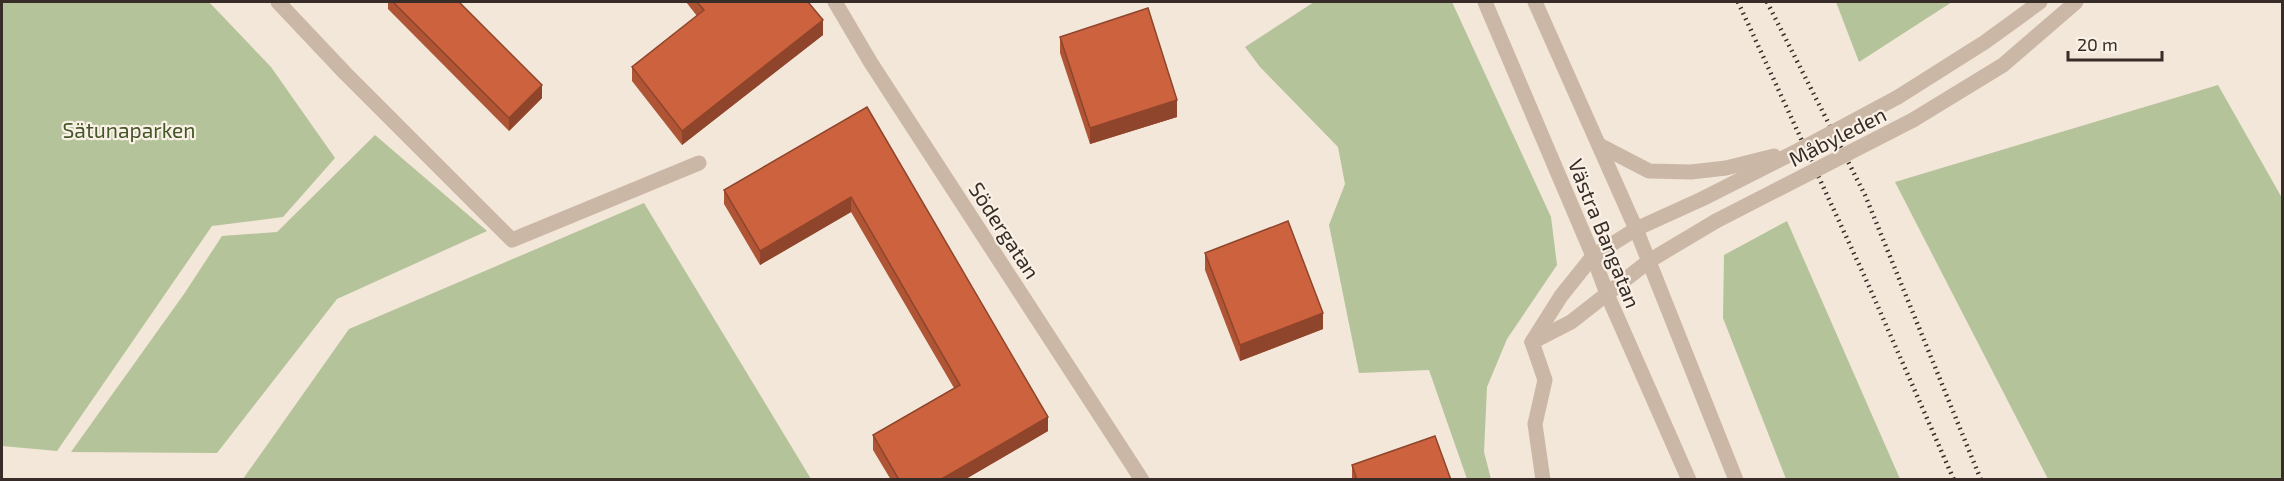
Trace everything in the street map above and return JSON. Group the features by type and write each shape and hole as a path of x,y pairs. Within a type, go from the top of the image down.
{"street":[{"path":"278,2 345,73 512,240 699,163"},
{"name":"Södergatan","path":"835,2 871,63 1142,480"},
{"name":"Västra Bangatan","path":"1485,2 1607,294 1689,480"},
{"name":"Västra Bangatan","path":"1535,2 1636,229 1736,480"},
{"name":"Måbyleden","path":"1532,342 1561,296 1593,256 1636,229 1702,200 1898,96 1985,42 2040,2"},
{"name":"Måbyleden","path":"1532,342 1571,322 1649,261 1716,221 1913,120 2003,64 2076,2"},
{"path":"1599,145 1649,171 1691,172 1726,168 1801,149"},
{"path":"1532,342 1545,380 1535,424 1543,480"}],"green space":[{"name":"Sätunaparken","path":"2,2 209,2 271,67 335,158 283,217 212,226 57,451 2,446"},
{"path":"1314,2 1452,2 1551,217 1557,265 1507,339 1487,387 1484,452 1491,479 1467,479 1429,370 1359,373 1329,225 1345,184 1338,147 1260,67 1245,47"},
{"path":"1836,2 1952,2 1859,62"},
{"path":"2218,85 2282,198 2282,479 2048,479 1895,182"},
{"path":"375,135 487,231 337,299 217,453 71,452 184,294 222,236 277,232"},
{"path":"644,203 811,479 243,479 349,329"},
{"path":"1787,221 1900,479 1786,479 1723,318 1724,255"}],"building":[{"path":"393,2 459,2 542,85 509,118"},
{"path":"697,2 808,2 823,20 682,131 632,67 704,10"},
{"path":"1148,8 1177,100 1090,128 1060,37"},
{"path":"867,107 1048,417 940,480 899,480 873,435 960,385 851,197 760,251 724,190"},
{"path":"1288,221 1323,313 1240,345 1205,253"},
{"path":"1435,436 1451,480 1357,480 1352,465"}],"railway":[{"path":"1738,2 1868,284 1954,480"},
{"path":"1767,2 1865,195 1981,480"}]}
